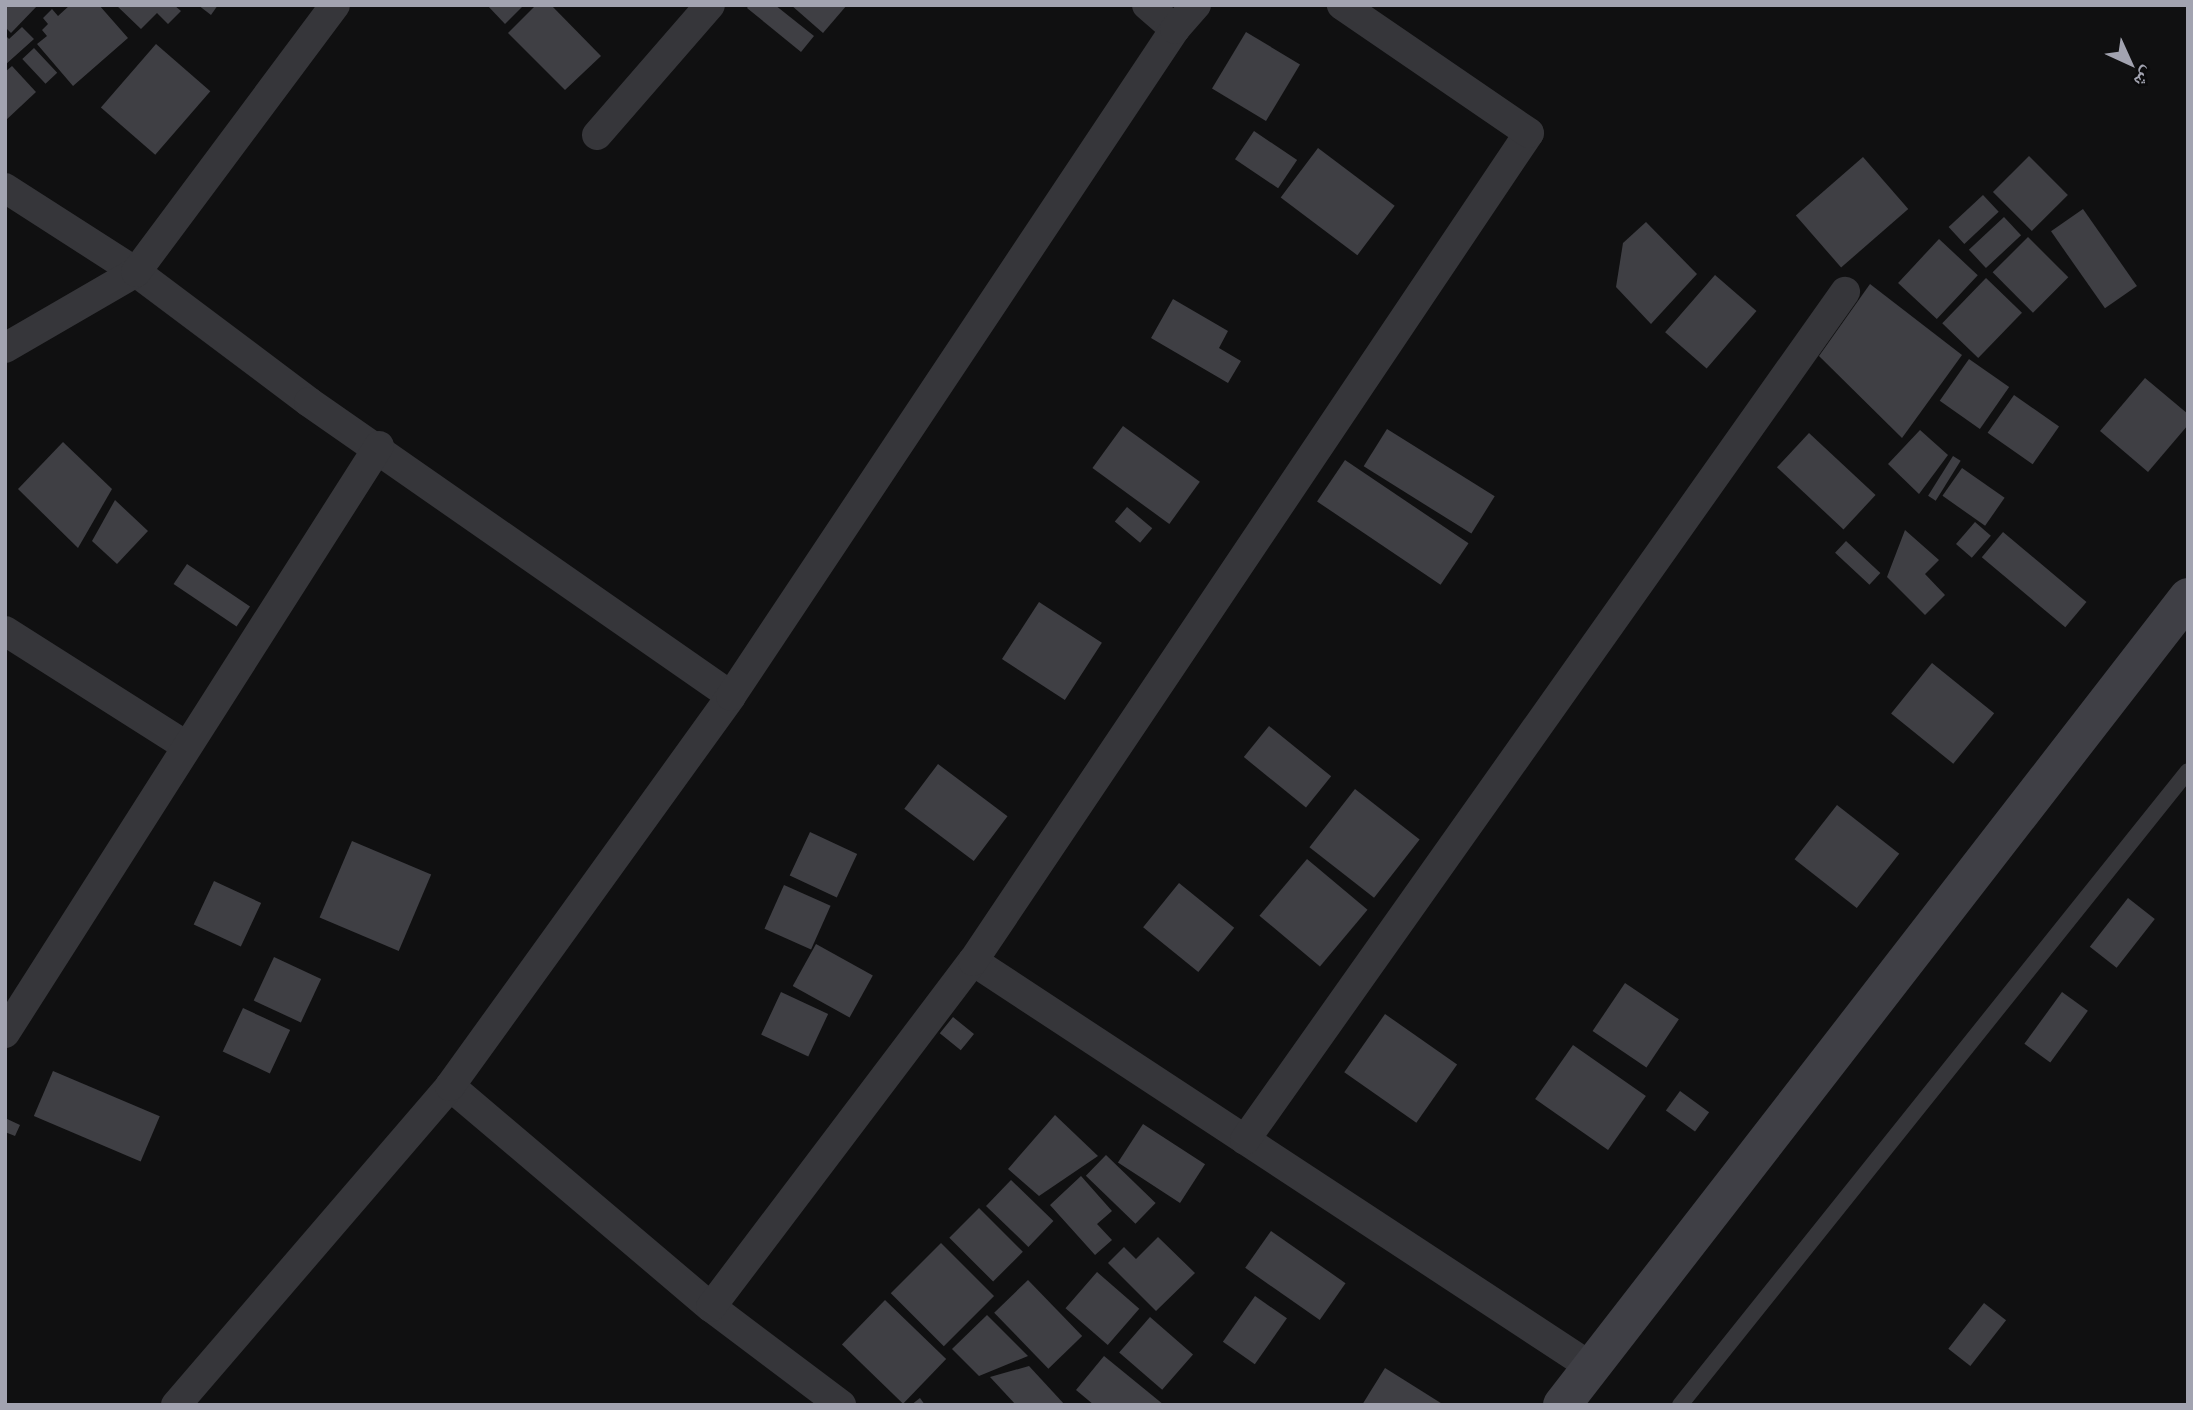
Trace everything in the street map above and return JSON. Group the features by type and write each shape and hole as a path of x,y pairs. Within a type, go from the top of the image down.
{"street":[{"path":"5,348 136,272 335,5"},
{"path":"597,135 710,5"},
{"path":"1147,5 1175,29"},
{"path":"176,1405 450,1086 731,696 1175,29 1196,5"},
{"path":"712,1307 973,961 1529,134 1342,5"},
{"path":"5,188 136,272 309,402 379,446 731,696"},
{"path":"1245,1140 1845,292"},
{"path":"5,1033 379,446"},
{"path":"1562,1405 2188,597"},
{"path":"5,631 187,746"},
{"path":"973,961 1591,1367"},
{"path":"450,1086 712,1307 841,1405"}],"lane":[{"path":"1680,1405 2188,771"}],"building":[{"path":"5,5 38,5 11,33 5,27"},
{"path":"70,5 99,5 128,38 73,86 37,44 47,36 42,30 48,24 43,18 52,9 58,16"},
{"path":"116,5 174,5 181,11 168,24 157,13 141,29"},
{"path":"198,5 218,5 211,15"},
{"path":"487,5 524,5 505,24"},
{"path":"536,5 551,5 601,56 565,90 508,33"},
{"path":"749,5 775,5 814,36 801,52 747,8"},
{"path":"791,5 847,5 823,33"},
{"path":"22,27 34,39 5,65 5,35 9,39"},
{"path":"1246,32 1300,64 1266,121 1212,89"},
{"path":"156,44 210,91 155,155 101,107"},
{"path":"34,48 57,73 45,84 22,59"},
{"path":"12,66 36,92 5,121 5,72"},
{"path":"1254,131 1297,160 1278,188 1235,159"},
{"path":"1318,148 1395,206 1357,255 1281,198"},
{"path":"2029,156 2068,195 2032,231 1993,192"},
{"path":"1863,157 1908,209 1841,267 1796,215"},
{"path":"1983,195 1999,212 1964,244 1949,227"},
{"path":"2083,209 2137,286 2105,308 2051,231"},
{"path":"2004,217 2021,235 1986,268 1969,250"},
{"path":"1646,222 1697,274 1651,324 1616,287 1623,243"},
{"path":"2028,237 2068,277 2033,313 1993,272"},
{"path":"1939,239 1978,275 1937,319 1898,283"},
{"path":"1715,275 1757,311 1707,368 1665,332"},
{"path":"1986,278 2022,313 1978,358 1942,323"},
{"path":"1870,284 1962,355 1902,438 1819,356"},
{"path":"1173,299 1228,331 1219,348 1241,361 1228,383 1151,338"},
{"path":"1969,359 2009,387 1980,429 1940,401"},
{"path":"2145,378 2188,414 2188,425 2148,472 2100,431"},
{"path":"2014,395 2059,427 2033,464 1988,433"},
{"path":"1123,426 1200,482 1169,524 1092,468"},
{"path":"1387,429 1495,496 1471,534 1364,466"},
{"path":"1920,430 1948,455 1919,494 1888,464"},
{"path":"1809,433 1876,495 1843,529 1777,467"},
{"path":"63,442 112,489 78,548 18,489"},
{"path":"1953,456 1961,461 1936,501 1928,496"},
{"path":"1345,460 1469,543 1441,585 1317,501"},
{"path":"1962,468 2005,498 1985,526 1942,496"},
{"path":"115,500 148,531 117,564 92,541"},
{"path":"1127,507 1152,528 1140,543 1115,522"},
{"path":"1975,522 1991,536 1972,558 1956,544"},
{"path":"1905,530 1939,560 1925,574 1945,595 1925,615 1887,577"},
{"path":"2003,532 2086,602 2065,627 1982,557"},
{"path":"1846,541 1880,573 1869,585 1835,553"},
{"path":"187,564 250,606 237,626 174,584"},
{"path":"1039,602 1102,643 1065,700 1002,659"},
{"path":"1932,663 1994,713 1953,764 1891,714"},
{"path":"1269,726 1331,776 1306,807 1244,757"},
{"path":"938,764 1007,816 974,861 904,809"},
{"path":"1355,789 1420,839 1374,898 1309,847"},
{"path":"1837,805 1899,854 1857,908 1795,859"},
{"path":"810,832 857,854 837,897 790,876"},
{"path":"352,841 431,875 399,951 320,917"},
{"path":"1307,859 1368,910 1320,966 1259,916"},
{"path":"214,881 261,903 241,946 194,925"},
{"path":"1179,883 1234,928 1198,972 1143,927"},
{"path":"784,885 831,906 811,950 764,929"},
{"path":"2128,898 2155,919 2117,968 2090,947"},
{"path":"816,944 873,976 850,1017 793,986"},
{"path":"274,957 321,979 301,1022 254,1001"},
{"path":"1625,983 1679,1019 1646,1067 1593,1031"},
{"path":"781,992 828,1014 808,1057 761,1035"},
{"path":"2062,992 2088,1011 2050,1063 2024,1044"},
{"path":"243,1008 290,1030 270,1073 223,1052"},
{"path":"1385,1014 1457,1064 1416,1123 1344,1072"},
{"path":"953,1017 974,1034 961,1050 940,1033"},
{"path":"1573,1045 1646,1096 1608,1150 1535,1099"},
{"path":"53,1071 160,1116 141,1161 34,1116"},
{"path":"1680,1091 1709,1112 1695,1132 1666,1110"},
{"path":"1055,1115 1098,1156 1039,1196 1008,1169"},
{"path":"5,1118 20,1125 15,1136 5,1132"},
{"path":"1143,1124 1205,1164 1180,1203 1118,1163"},
{"path":"1106,1155 1156,1203 1135,1224 1086,1176"},
{"path":"1081,1176 1112,1211 1097,1224 1112,1240 1095,1255 1050,1205"},
{"path":"1011,1180 1053,1221 1028,1247 986,1206"},
{"path":"979,1208 1023,1252 993,1282 949,1238"},
{"path":"1271,1231 1346,1283 1320,1320 1245,1268"},
{"path":"1158,1237 1195,1273 1156,1311 1108,1263 1124,1247 1136,1259"},
{"path":"941,1243 994,1296 944,1346 891,1293"},
{"path":"1097,1272 1139,1309 1108,1345 1066,1308"},
{"path":"1028,1280 1082,1336 1048,1369 994,1313"},
{"path":"1255,1296 1287,1318 1255,1364 1223,1342"},
{"path":"885,1300 946,1359 903,1404 842,1345"},
{"path":"1984,1303 2006,1320 1970,1366 1948,1349"},
{"path":"987,1315 1028,1356 979,1376 952,1349"},
{"path":"1150,1317 1193,1354 1162,1390 1119,1352"},
{"path":"1104,1356 1164,1405 1094,1405 1076,1390"},
{"path":"1029,1366 1065,1405 1016,1405 990,1377"},
{"path":"1385,1368 1444,1405 1362,1405"},
{"path":"920,1398 925,1405 911,1405"}]}
